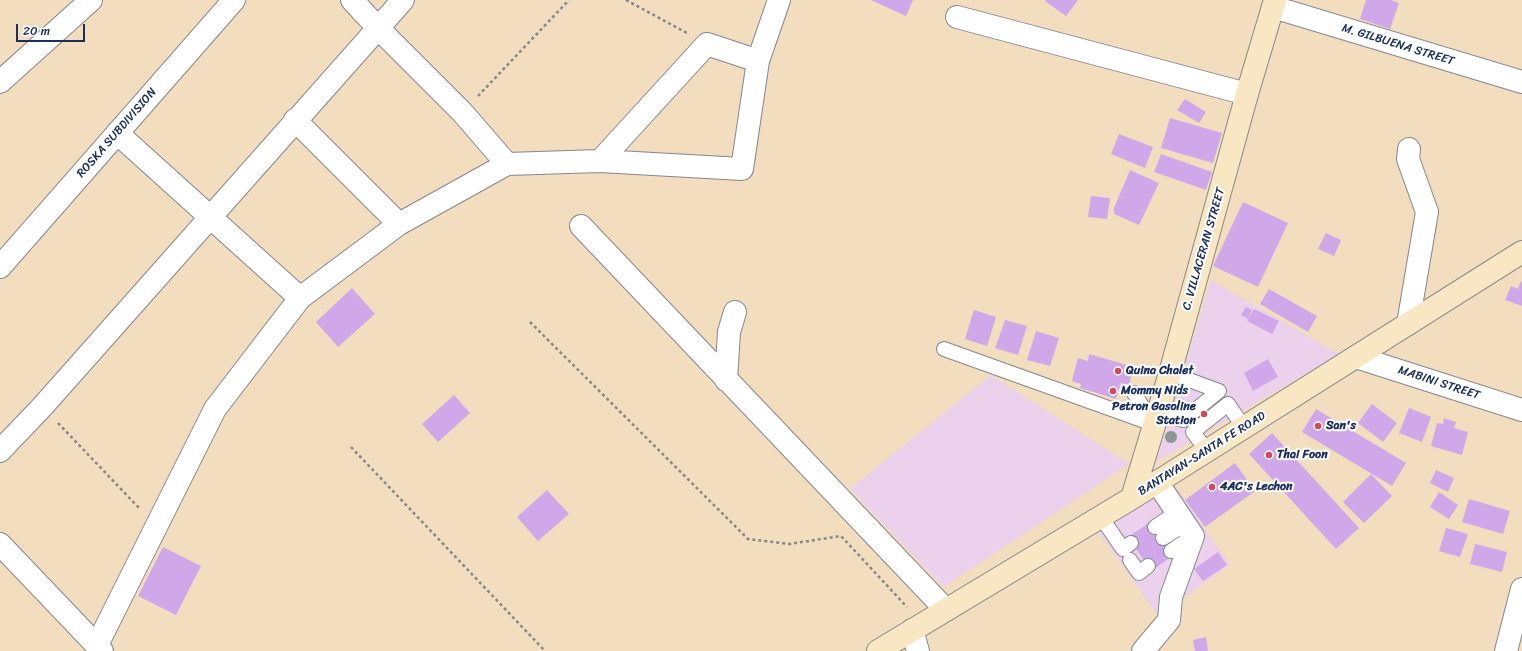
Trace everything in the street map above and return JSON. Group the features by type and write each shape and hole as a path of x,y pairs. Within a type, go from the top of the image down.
{"main road":[{"name":"C. VILLACERAN STREET","path":"1132,498 1170,373 1247,94 1274,4"},
{"name":"BANTAYAN-SANTA FE ROAD","path":"878,651 1132,498 1522,252"}],"street":[{"path":"0,82 91,0"},
{"name":"ROSKA SUBDIVISION","path":"0,267 234,0"},
{"path":"352,0 462,112 507,164"},
{"path":"0,451 42,407 403,0"},
{"path":"0,544 99,648 215,409 300,298 399,224 507,164 600,161 742,169 758,61 779,0"},
{"name":"M. GILBUENA STREET","path":"1274,4 1522,82"},
{"path":"957,17 1247,94"},
{"path":"600,161 707,44 758,61"},
{"path":"296,120 399,224"},
{"path":"117,133 300,298"},
{"path":"1408,324 1427,212 1408,159 1409,149"},
{"path":"581,226 946,610"},
{"path":"726,380 729,332 735,312"},
{"name":"MABINI STREET","path":"1356,357 1522,410"},
{"path":"1143,651 1169,620 1171,597 1185,524 1157,482"},
{"path":"1506,651 1522,589"},
{"path":"918,627 918,651"}],"lane":[{"path":"944,349 1155,419 1183,420 1219,391"},
{"path":"1170,373 1219,391 1244,428"},
{"path":"1134,393 1155,419"},
{"path":"1206,451 1193,432 1228,404"},
{"path":"1101,517 1131,552 1139,573 1148,566"},
{"path":"1155,527 1185,524"},
{"path":"1163,538 1185,524"},
{"path":"1171,551 1185,524"}],"path":[{"path":"462,112 569,0"},
{"path":"626,0 707,44"},
{"path":"530,322 748,539 789,544 841,536 918,627"},
{"path":"42,407 157,526"},
{"path":"351,447 545,651"}],"shaded area":[{"path":"1211,280 1339,354 1156,462"},
{"path":"991,375 1129,464 944,587 850,489"},
{"path":"1171,480 1230,565 1158,616 1098,531"}],"building":[{"path":"871,0 913,0 906,16"},
{"path":"1078,0 1066,16 1045,1"},
{"path":"1366,0 1391,0 1399,3 1390,29 1360,19"},
{"path":"1185,99 1206,112 1199,123 1177,110"},
{"path":"1170,118 1222,133 1213,163 1161,148"},
{"path":"1119,134 1153,147 1145,168 1111,154"},
{"path":"1161,154 1212,172 1206,190 1154,172"},
{"path":"1130,170 1159,183 1139,225 1114,214 1114,208"},
{"path":"1091,196 1110,198 1107,219 1088,217"},
{"path":"1243,202 1288,223 1258,287 1213,266"},
{"path":"1326,233 1341,240 1334,256 1318,249"},
{"path":"1521,281 1522,306 1505,300 1511,286 1518,289"},
{"path":"352,288 375,314 338,347 316,322"},
{"path":"1269,289 1317,316 1308,332 1260,304"},
{"path":"1246,307 1252,310 1248,319 1241,315"},
{"path":"1254,309 1279,321 1272,334 1247,321"},
{"path":"974,310 996,317 987,346 965,339"},
{"path":"1005,320 1027,326 1018,355 995,348"},
{"path":"1036,331 1059,338 1050,366 1027,360"},
{"path":"1089,354 1134,367 1129,385 1121,383 1116,399 1080,388 1081,384 1072,381 1078,358 1088,361"},
{"path":"1268,359 1278,377 1253,391 1244,373"},
{"path":"454,395 470,413 438,442 422,424"},
{"path":"1372,404 1397,423 1383,442 1358,423"},
{"path":"1409,408 1431,417 1422,442 1399,433"},
{"path":"1316,409 1406,463 1392,486 1302,432"},
{"path":"1444,418 1456,422 1454,428 1468,432 1462,455 1431,446 1437,423 1443,424"},
{"path":"1272,433 1359,528 1336,549 1249,454"},
{"path":"1235,463 1255,491 1205,527 1185,500"},
{"path":"1436,470 1454,478 1448,492 1430,483"},
{"path":"1371,474 1392,496 1364,523 1343,502"},
{"path":"547,490 569,514 538,541 517,517"},
{"path":"1439,492 1458,505 1449,519 1430,507"},
{"path":"1469,499 1510,511 1503,534 1462,522"},
{"path":"1152,521 1174,555 1151,571 1128,537"},
{"path":"1446,528 1468,534 1460,557 1439,551"},
{"path":"1475,544 1507,552 1502,572 1470,564"},
{"path":"163,547 201,566 176,615 138,596"},
{"path":"1218,552 1227,565 1203,581 1194,569"},
{"path":"1206,637 1208,651 1195,651 1193,640"}],"place":[{"name":"Quina Chalet","path":"1118,371"},
{"name":"Mommy Nids","path":"1113,391"},
{"name":"Petron Gasoline Station","path":"1204,414"},
{"name":"San's","path":"1318,426"},
{"name":"Thai Foon","path":"1269,455"},
{"name":"4AC's Lechon","path":"1212,487"}]}
